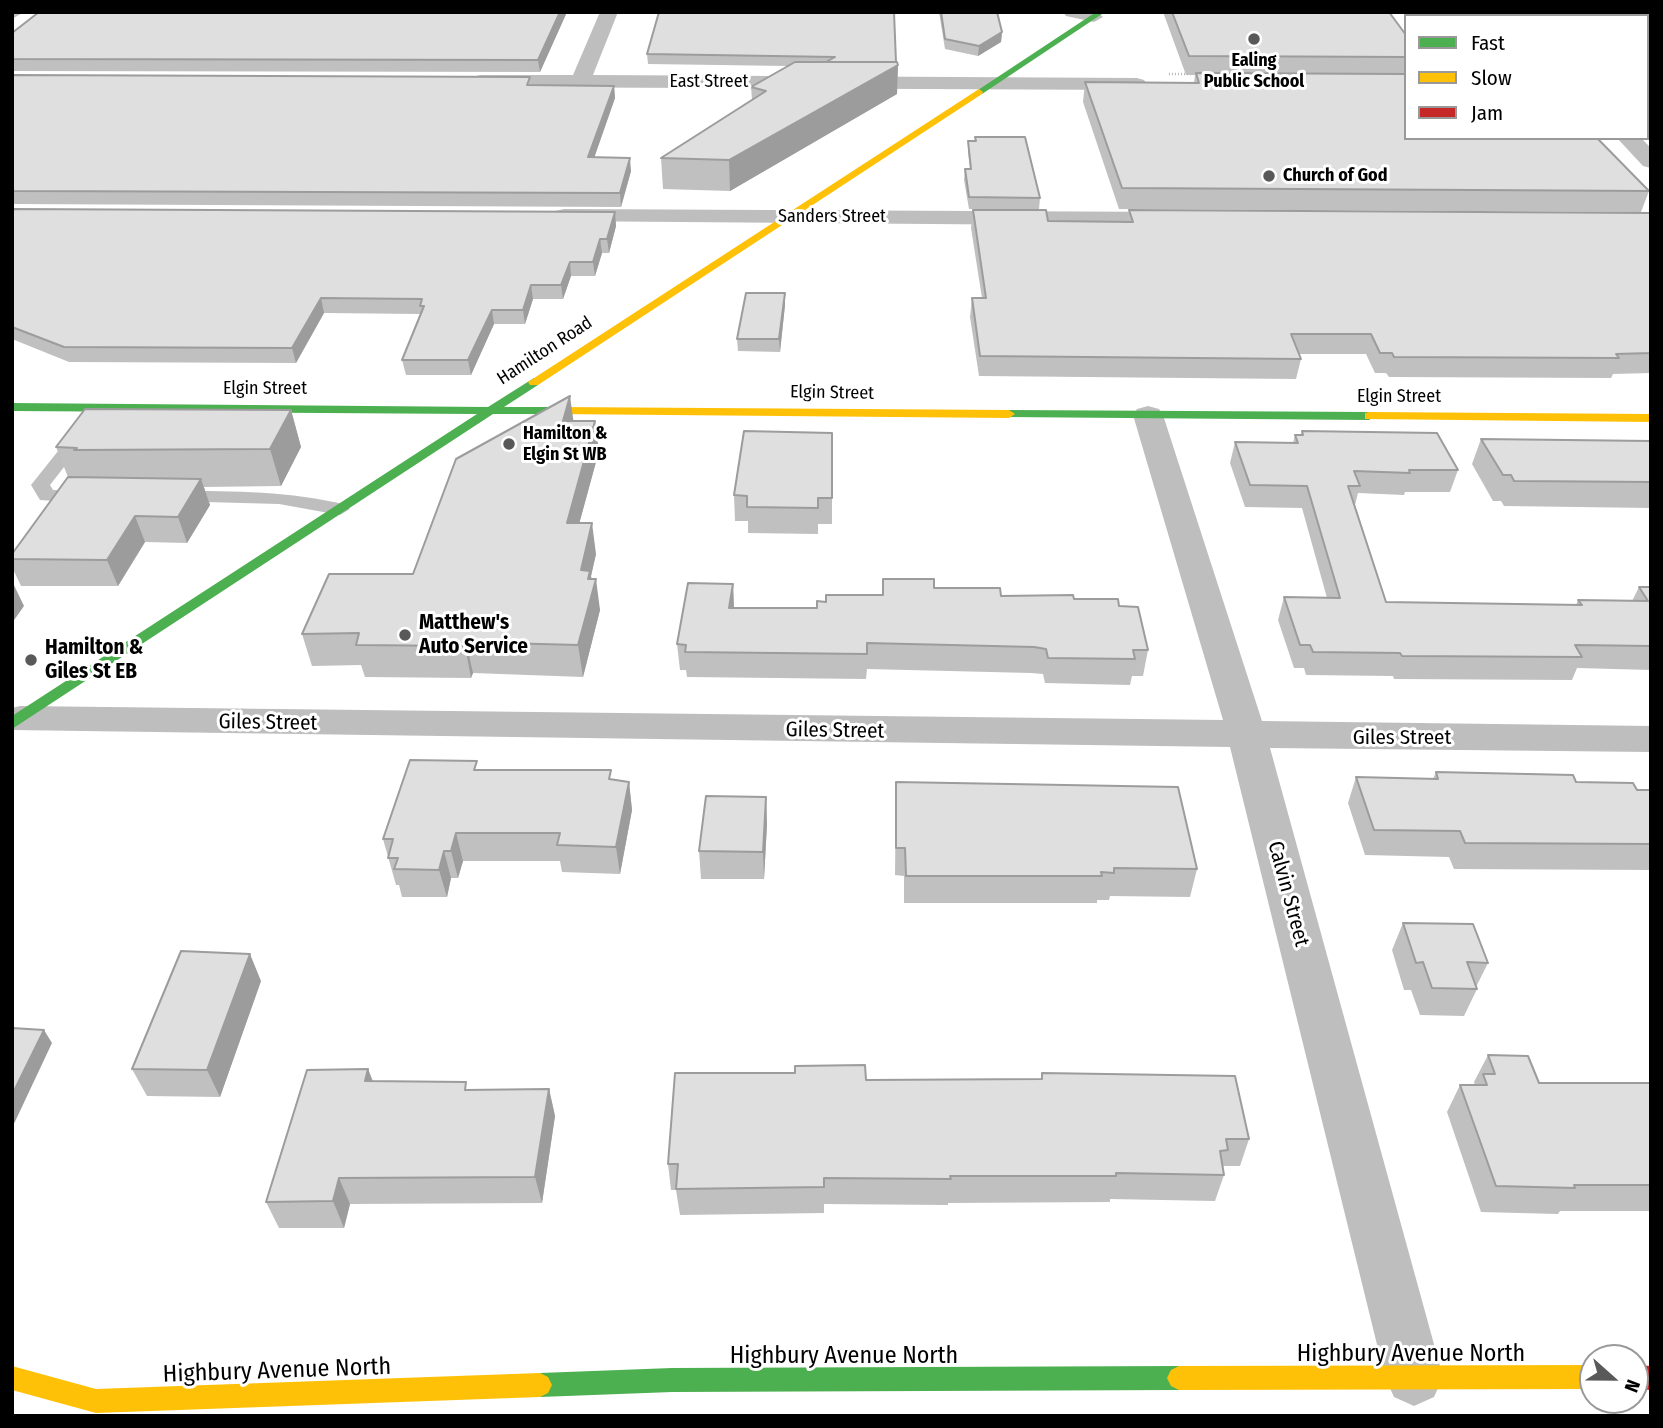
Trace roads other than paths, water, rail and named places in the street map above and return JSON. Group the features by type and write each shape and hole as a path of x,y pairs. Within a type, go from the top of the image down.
{"main road":[{"name":"Hamilton Road","path":"16,722 1097,15"},
{"name":"Elgin Street","path":"12,408 1651,418"},
{"name":"Highbury Avenue North","path":"12,1378 96,1401 672,1380 1579,1377"},
{"name":"Highbury Avenue North","path":"75,1411 96,1401"}],"street":[{"path":"579,82 609,12"},
{"path":"1072,12 1097,15"},
{"name":"East Street","path":"455,81 991,84 1165,79"},
{"path":"1630,140 1651,161"},
{"name":"Sanders Street","path":"544,216 1205,219"},
{"name":"Calvin Street","path":"1148,415 1247,736 1414,1377"},
{"name":"Giles Street","path":"16,722 1651,739"}],"lane":[{"path":"1431,12 1474,14"},
{"path":"100,496 47,496 40,485 101,408"},
{"path":"153,497 286,497 340,509"}],"place":[{"name":"Ealing Public School","path":"1254,39"},
{"name":"Church of God","path":"1269,176"},
{"name":"Hamilton & Elgin St WB","path":"509,444"},
{"name":"Matthew's Auto Service","path":"405,635"},
{"name":"Hamilton & Giles St EB","path":"31,660"}]}
